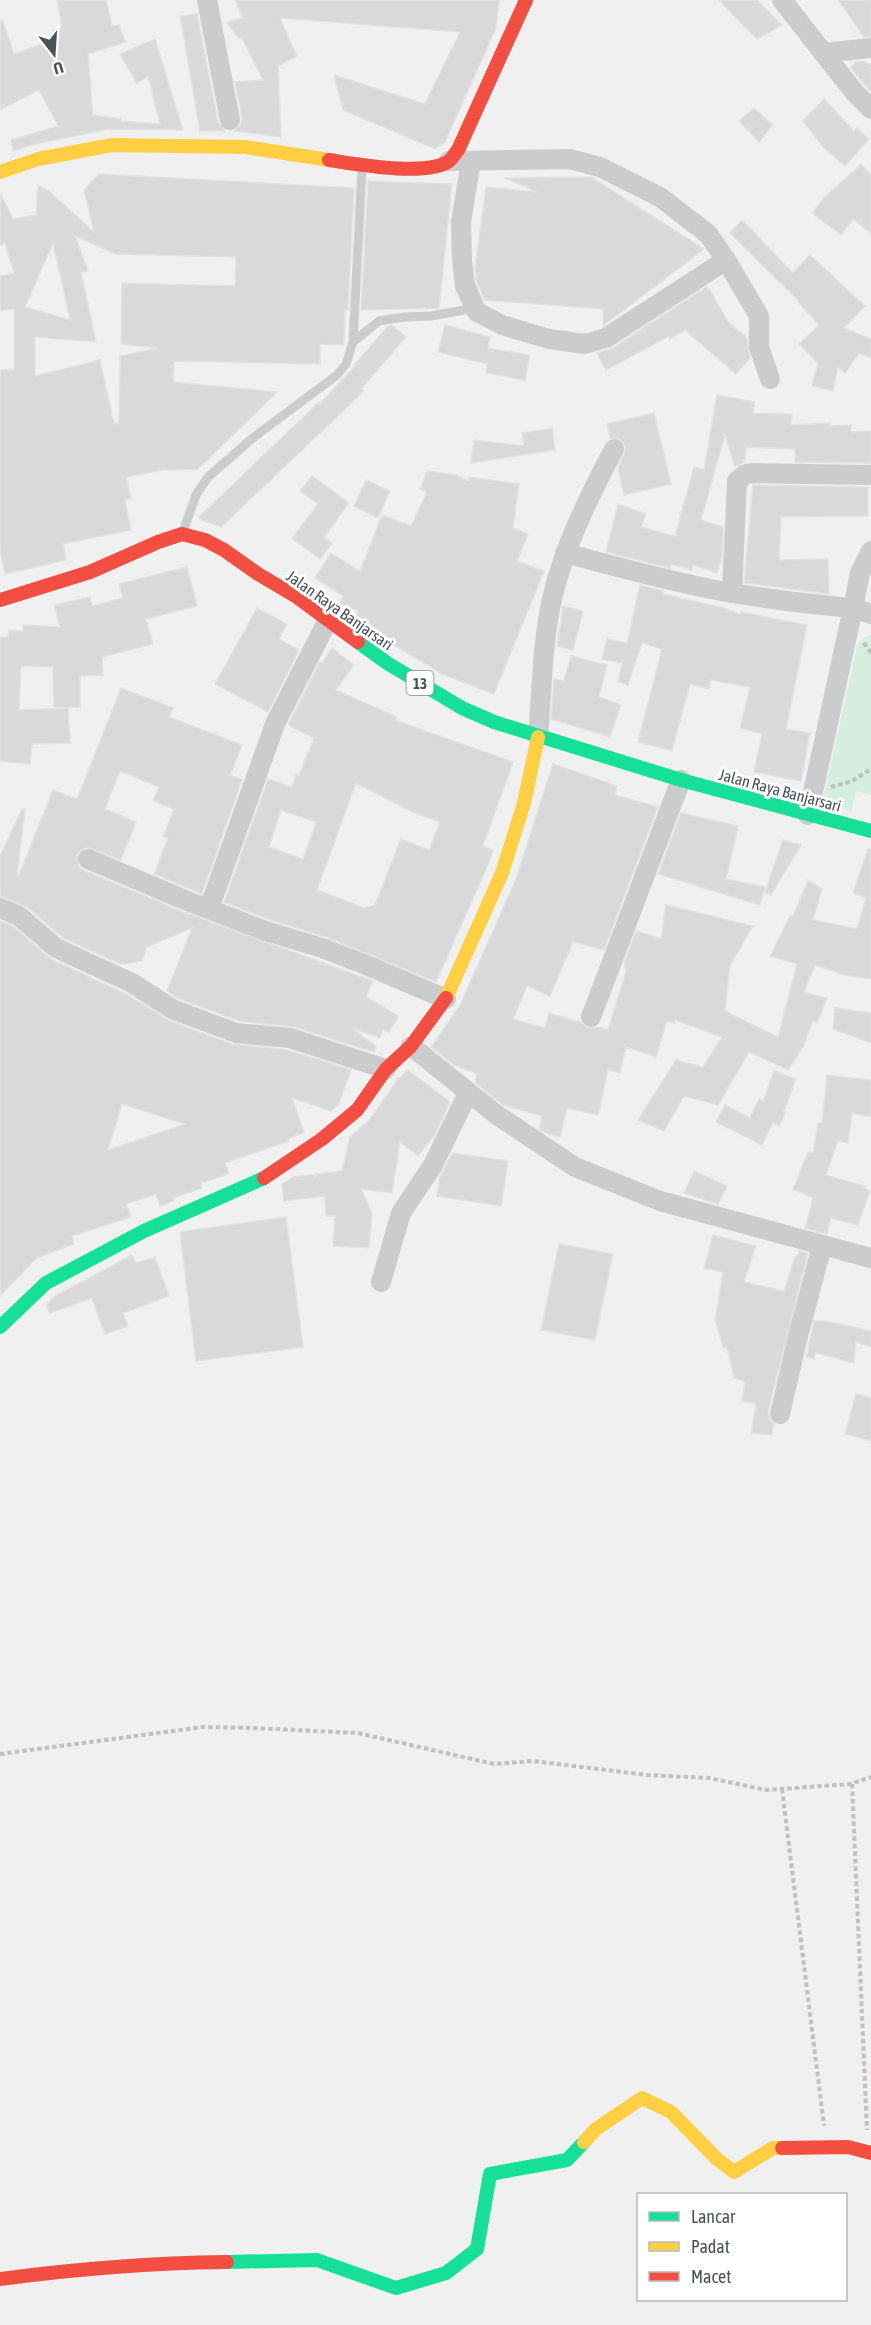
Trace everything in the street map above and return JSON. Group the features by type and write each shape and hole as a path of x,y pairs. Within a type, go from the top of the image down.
{"main road":[{"path":"0,172 38,159 112,146 245,147 362,165 424,169 449,161 458,150 526,0"},
{"path":"0,600 90,572 182,534"},
{"name":"Jalan Raya Banjarsari","path":"182,534 205,540 224,550 297,597 387,663 454,704 494,722 681,780 871,831"},
{"path":"0,1327 46,1283 144,1231 265,1177 303,1152 357,1110 386,1070 411,1046 446,999 476,937 502,873 524,803 538,737"},
{"path":"0,2279 166,2263 317,2260 396,2288 446,2272 477,2249 490,2174 567,2160 596,2129 642,2098 670,2112 717,2159 734,2172 773,2148 848,2147 869,2152"}],"street":[{"path":"207,0 230,120"},
{"path":"786,2 823,53 871,110"},
{"path":"823,53 871,48"},
{"path":"449,161 570,159 600,167 660,197 708,234 726,260 759,316 759,347 771,379"},
{"path":"471,161 462,222 465,286 477,312 502,325 549,339 585,344 606,338 726,260"},
{"path":"538,737 548,620 566,553 582,513 614,449"},
{"path":"732,593 737,481 740,477 754,473 871,475"},
{"path":"808,815 862,611 860,573 871,551"},
{"path":"566,553 639,574 732,593 862,611"},
{"path":"209,909 274,724 328,620"},
{"path":"591,1017 681,780"},
{"path":"88,860 209,909 355,960 446,999"},
{"path":"0,908 19,916 56,948 132,983 172,1009 236,1033 290,1038 386,1070"},
{"path":"411,1046 468,1093 575,1167 660,1201 871,1258"},
{"path":"381,1282 401,1213 433,1165 468,1093"},
{"path":"780,1414 822,1246"}],"lane":[{"path":"182,534 196,495 208,477 254,437 337,375 346,364 353,342 362,165"},
{"path":"353,342 380,321 431,316 475,308"}],"path":[{"path":"813,792 852,781 871,769"},
{"path":"0,1754 203,1727 358,1732 494,1764 533,1761 635,1774 709,1778 766,1790 852,1784 871,1777"},
{"path":"852,1784 869,2152"},
{"path":"782,1789 827,2148"}],"green space":[{"path":"871,634 871,795 857,791 851,810 822,804 857,647 864,638"}],"building":[{"path":"57,0 106,0 112,25 110,26 119,25 126,42 88,54 93,115 121,119 121,121 160,124 148,76 137,84 120,54 155,39 183,130 109,129 35,144 13,151 11,140 58,126 39,90 0,110 0,21 3,21 14,54 57,39 53,30 62,28"},
{"path":"235,0 499,0 496,28 445,142 435,149 343,110 334,75 425,104 460,32 280,18 297,56 278,66 281,137 234,131 241,124 242,118 235,82 263,80 242,38 239,39 226,22 243,18"},
{"path":"719,0 757,0 782,25 757,39"},
{"path":"838,0 871,0 871,36 864,37"},
{"path":"197,14 218,122 225,131 200,131 180,16"},
{"path":"864,61 871,66 871,92 851,68 855,62"},
{"path":"824,99 854,131 857,128 869,139 845,166 824,148 803,121"},
{"path":"754,108 773,125 759,142 739,121"},
{"path":"861,164 871,175 871,233 853,219 841,235 812,213 825,197"},
{"path":"99,174 354,188 344,345 320,344 320,364 174,361 173,382 277,392 198,469 163,470 126,477 131,499 125,500 131,530 63,544 66,560 5,574 0,551 0,370 14,369 14,309 0,311 0,276 14,273 5,243 0,245 0,192 13,219 36,215 38,185 49,191 94,232 84,190","holes":["75,236 116,254 236,257 235,286 122,283 121,344 158,348 120,356 119,423 114,424 100,360 35,376 35,337 96,342 81,272 88,271","53,243 70,320 25,307"]},
{"path":"591,177 704,249 603,326 603,309 485,300 477,283 475,268 486,187 537,192 505,178"},
{"path":"368,181 452,184 439,308 361,310"},
{"path":"742,220 793,273 810,255 865,306 844,328 871,339 871,358 859,353 845,373 838,367 833,391 812,386 818,363 799,344 819,325 799,301 730,233"},
{"path":"706,287 728,322 747,338 750,358 736,374 685,330 670,339 669,336 606,370 597,353 613,348"},
{"path":"445,325 490,337 488,348 530,355 525,380 486,373 487,364 438,352"},
{"path":"388,326 393,326 406,337 361,389 364,391 221,527 201,520 199,517 319,402 318,406"},
{"path":"717,395 755,402 753,413 792,414 791,425 830,423 830,426 851,425 851,432 871,431 871,463 795,462 795,449 747,447 744,462 735,467 725,435 701,520 723,527 722,556 717,573 693,565 692,570 671,564 670,568 606,552 618,504 646,514 641,527 675,536 694,467 704,469"},
{"path":"654,413 671,484 624,495 618,468 626,448 620,439 610,438 607,424"},
{"path":"552,428 555,450 471,463 474,440 524,446 522,433"},
{"path":"427,471 456,475 469,481 469,477 519,484 513,528 528,534 517,561 544,571 494,694 442,674 397,647 372,626 356,617 358,611 340,604 343,596 315,578 331,553 360,571 382,515 411,526 427,492 420,489"},
{"path":"312,476 349,503 324,537 332,543 320,559 292,538 318,504 300,491"},
{"path":"366,480 390,491 378,518 354,506"},
{"path":"753,485 868,487 868,516 781,517 779,560 828,559 829,594 744,583"},
{"path":"187,567 197,606 146,619 153,644 102,657 103,675 80,676 80,707 54,708 53,667 21,666 19,710 68,708 70,743 32,744 30,764 0,761 0,637 8,637 9,630 23,631 23,625 60,627 54,605 90,597 92,606 123,598 119,584"},
{"path":"640,585 664,591 663,594 724,608 741,615 741,612 807,625 786,729 810,733 801,781 754,772 762,734 740,728 750,687 711,680 709,689 690,684 672,751 638,742 662,649 642,643 628,685 618,682 623,660 622,663 602,659 607,639 627,643"},
{"path":"563,606 583,611 573,650 557,646"},
{"path":"257,608 287,624 279,639 299,650 268,712 215,684"},
{"path":"332,648 354,665 336,690 397,717 395,720 513,762 483,846 493,850 436,982 326,937 270,920 224,902 268,779 292,787 296,774 299,775 314,738 288,725 320,662 322,663","holes":["356,783 412,812 440,822 429,850 401,839 375,905 364,908 317,890","281,810 316,822 303,859 269,847"]},
{"path":"571,656 607,665 599,697 621,705 610,737 551,719 554,679 564,681"},
{"path":"121,688 173,708 169,717 242,745 230,775 242,780 202,894 154,874 168,838 163,836 174,809 153,801 159,787 120,771 105,809 136,822 121,860 86,847 77,855 78,866 181,911 373,981 366,997 399,1016 389,1032 383,1029 380,1038 352,1028 376,1046 374,1052 293,1027 239,1021 177,998 167,991 192,928 147,947 142,961 120,964 63,938 27,907 0,896 0,856 22,809 25,809 17,875 19,875 53,790 77,799"},
{"path":"553,764 617,786 615,795 658,807 604,950 573,942 550,996 527,986 513,1019 545,1028 549,1013 580,1022 587,1028 598,1027 608,1030 626,972 624,963 636,931 661,939 666,905 753,926 730,965 725,1011 778,1037 797,964 770,956 790,916 793,916 808,880 822,889 813,920 857,929 866,898 853,893 868,849 871,849 871,979 838,974 815,965 804,992 827,998 817,1023 813,1021 803,1047 788,1070 749,1052 718,1105 684,1096 664,1131 638,1120 676,1060 703,1067 722,1037 675,1020 674,1023 667,1021 656,1057 626,1047 620,1073 608,1070 598,1115 567,1108 560,1137 539,1129 542,1116 503,1105 475,1082 477,1074 454,1065 431,1047 460,1005 516,879"},
{"path":"681,813 738,826 726,879 765,887 760,905 658,874"},
{"path":"783,840 801,845 771,895 765,892"},
{"path":"0,921 13,926 51,959 128,995 168,1020 232,1044 288,1050 351,1070 339,1104 331,1111 292,1098 304,1132 288,1139 289,1141 225,1163 229,1174 201,1183 202,1188 173,1198 174,1201 160,1206 156,1194 126,1204 131,1217 72,1236 74,1244 37,1258 0,1296","holes":["122,1104 185,1124 108,1150"]},
{"path":"835,1008 871,1013 871,1043 833,1029"},
{"path":"408,1070 450,1102 434,1136 418,1156 400,1142 392,1193 361,1189 372,1214 369,1248 333,1246 335,1216 326,1216 325,1196 284,1201 282,1184 293,1177 316,1174 315,1177 317,1174 342,1171 350,1137 370,1119 398,1079"},
{"path":"774,1071 796,1079 784,1111 786,1112 779,1126 773,1123 762,1145 716,1122 725,1105 750,1118 759,1099 763,1101"},
{"path":"827,1075 871,1080 871,1117 852,1113 848,1143 838,1141 826,1175 865,1186 865,1189 870,1191 858,1225 831,1218 827,1234 805,1228 813,1198 793,1189 808,1152 813,1153 818,1123 822,1123"},
{"path":"452,1153 508,1161 501,1206 437,1196 440,1176"},
{"path":"694,1171 727,1186 718,1204 684,1193"},
{"path":"286,1217 303,1347 196,1361 180,1232"},
{"path":"713,1235 756,1246 744,1282 784,1291 795,1257 798,1256 799,1251 808,1253 768,1411 773,1424 772,1435 751,1433 756,1404 742,1401 745,1382 734,1378 727,1347 723,1347 715,1320 723,1272 704,1268"},
{"path":"559,1244 613,1254 595,1340 541,1330"},
{"path":"132,1255 136,1263 155,1257 169,1296 123,1313 128,1326 105,1334 92,1298 50,1313 46,1305 55,1296"},
{"path":"814,1321 826,1321 871,1331 871,1347 856,1342 854,1363 816,1353 814,1359 806,1357"},
{"path":"856,1394 871,1398 871,1441 845,1434"}],"traffic: fast":[{"path":"358,642 387,663 462,708 494,722 681,780 871,831"},
{"path":"0,1327 46,1283 144,1231 264,1178"},
{"path":"227,2262 317,2260 396,2288 446,2273 477,2249 490,2174 567,2160 584,2142"}],"traffic: slow":[{"path":"0,172 38,159 112,145 245,147 329,160"},
{"path":"446,998 502,873 524,803 538,737"},
{"path":"584,2142 596,2129 642,2098 671,2112 717,2159 734,2172 773,2148 782,2148"}],"traffic: jam":[{"path":"329,160 408,169 439,166 449,161 458,150 526,0"},
{"path":"0,600 90,572 182,534 205,540 224,550 297,597 358,642"},
{"path":"264,1178 322,1139 357,1110 386,1069 411,1046 446,998"},
{"path":"782,2148 848,2147 871,2153"},
{"path":"0,2279 113,2267 227,2262"}]}
